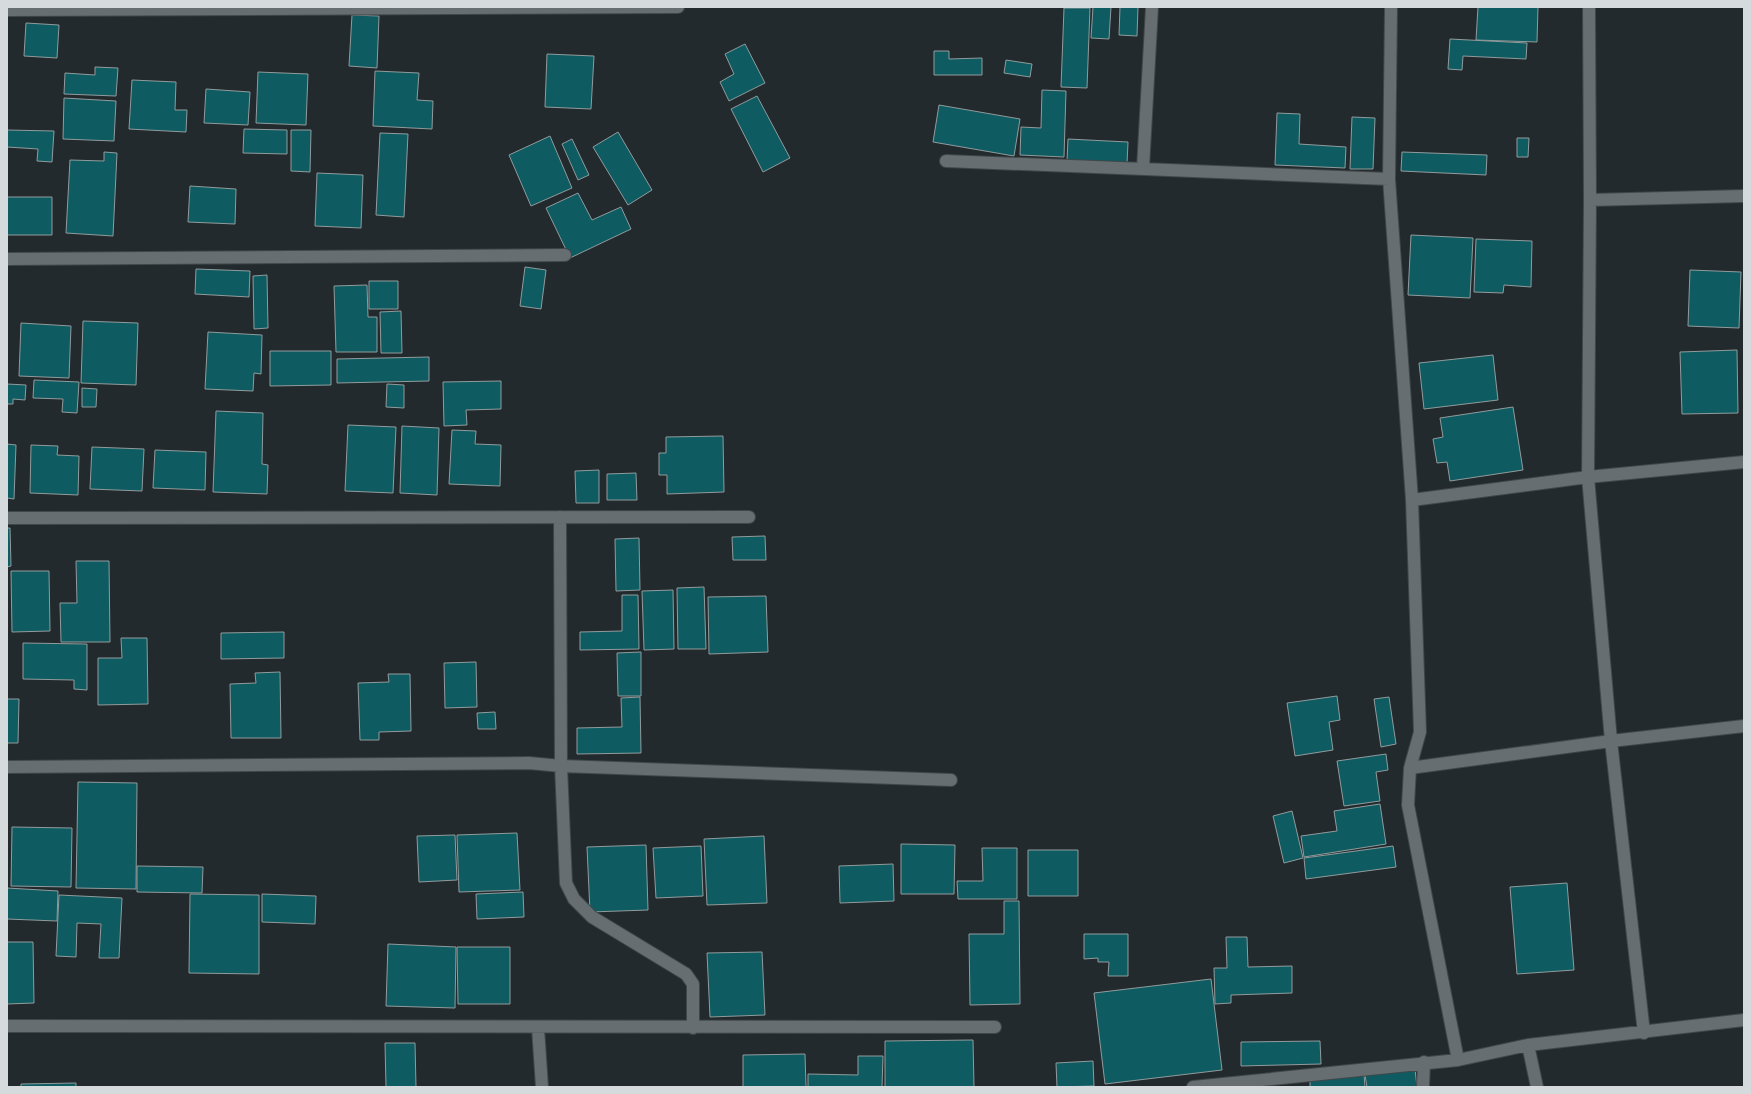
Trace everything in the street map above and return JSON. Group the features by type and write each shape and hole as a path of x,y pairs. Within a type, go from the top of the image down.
{"street":[{"path":"7,10 678,7"},
{"path":"1143,168 1152,7"},
{"path":"1391,7 1389,178 1412,500 1420,732 1410,768 1408,805 1458,1060"},
{"path":"1589,7 1590,200 1588,477 1611,741 1644,1033"},
{"path":"946,161 1389,178"},
{"path":"1590,200 1744,196"},
{"path":"7,259 565,255"},
{"path":"1412,500 1588,477 1744,462"},
{"path":"560,517 561,766 566,883 574,899 592,917 686,974 693,984 693,1028"},
{"path":"7,518 749,517"},
{"path":"1410,768 1611,741 1744,726"},
{"path":"7,767 529,763 561,766 951,780"},
{"path":"1193,1087 1424,1062 1458,1060 1528,1045 1644,1033 1744,1020"},
{"path":"7,1026 538,1028 995,1027"},
{"path":"538,1028 542,1087"},
{"path":"1528,1045 1537,1087"},
{"path":"1423,1087 1424,1062"}],"building":[{"path":"1093,7 1111,7 1109,39 1091,38"},
{"path":"1120,7 1138,7 1137,36 1119,35"},
{"path":"1478,7 1538,7 1537,42 1476,40"},
{"path":"1064,8 1090,8 1087,88 1061,87"},
{"path":"352,15 379,16 377,68 349,66"},
{"path":"26,23 59,25 57,58 24,56"},
{"path":"1450,39 1527,43 1526,59 1463,56 1462,70 1448,69"},
{"path":"745,44 765,83 729,101 720,82 734,74 725,54"},
{"path":"934,51 949,51 949,59 982,58 982,75 934,75"},
{"path":"547,54 594,56 591,109 545,107"},
{"path":"1006,60 1032,64 1030,77 1004,73"},
{"path":"95,67 118,68 116,96 64,94 65,73 95,75"},
{"path":"375,71 419,73 417,100 433,101 432,129 373,126"},
{"path":"258,72 308,74 306,125 256,123"},
{"path":"132,80 176,82 175,110 187,110 186,132 129,129"},
{"path":"206,89 250,92 248,125 204,123"},
{"path":"1042,90 1066,91 1064,157 1020,155 1021,127 1041,128"},
{"path":"757,96 790,158 763,172 731,109"},
{"path":"64,98 116,101 114,141 63,139"},
{"path":"939,105 1020,119 1014,156 933,142"},
{"path":"1277,113 1300,114 1299,144 1346,147 1345,168 1275,165"},
{"path":"1352,117 1375,118 1373,169 1350,169"},
{"path":"244,129 287,130 287,154 243,153"},
{"path":"7,130 54,131 52,162 37,161 38,149 7,147"},
{"path":"291,130 311,130 310,172 291,171"},
{"path":"618,132 652,190 628,205 593,147"},
{"path":"380,133 408,134 404,217 376,215"},
{"path":"550,136 572,188 531,206 509,155"},
{"path":"1517,138 1529,138 1528,157 1517,157"},
{"path":"572,139 589,175 578,180 562,144"},
{"path":"1068,139 1128,142 1127,164 1067,161"},
{"path":"104,152 117,153 113,236 66,233 70,160 104,161"},
{"path":"1402,152 1487,155 1486,175 1401,171"},
{"path":"317,173 363,175 361,228 315,226"},
{"path":"190,186 236,189 235,224 188,222"},
{"path":"578,193 592,220 621,207 631,229 570,258 546,208"},
{"path":"7,197 52,197 52,235 7,235"},
{"path":"1411,235 1473,238 1470,298 1408,295"},
{"path":"1476,239 1532,241 1531,287 1504,285 1503,293 1474,292"},
{"path":"525,267 546,270 541,309 520,306"},
{"path":"196,269 250,271 249,297 195,294"},
{"path":"1690,270 1741,272 1739,328 1688,326"},
{"path":"267,275 268,328 254,329 253,276"},
{"path":"369,281 398,281 398,309 369,309"},
{"path":"367,285 368,317 377,317 377,352 336,352 334,286"},
{"path":"401,311 402,353 381,353 380,312"},
{"path":"83,321 138,323 136,385 81,383"},
{"path":"21,323 71,326 69,378 19,376"},
{"path":"208,332 262,335 261,374 254,373 253,391 205,389"},
{"path":"1737,350 1738,413 1682,414 1680,352"},
{"path":"270,351 331,351 331,385 270,386"},
{"path":"1493,355 1498,400 1424,409 1419,363"},
{"path":"429,357 429,381 337,383 337,359"},
{"path":"34,380 79,382 77,413 62,412 63,399 33,398"},
{"path":"501,381 501,409 466,410 467,425 444,426 443,382"},
{"path":"7,384 26,385 25,400 13,399 13,404 7,404"},
{"path":"387,384 404,385 404,408 386,407"},
{"path":"82,388 97,389 96,407 82,407"},
{"path":"1513,407 1523,470 1450,481 1447,462 1437,463 1433,439 1443,437 1440,418"},
{"path":"216,411 263,413 262,464 268,465 267,494 213,492"},
{"path":"348,425 396,427 393,493 345,491"},
{"path":"402,426 439,428 437,495 400,493"},
{"path":"452,430 476,431 475,444 501,445 500,486 449,484"},
{"path":"723,436 724,492 667,494 667,475 659,475 659,453 666,453 666,437"},
{"path":"7,444 16,445 14,499 7,498"},
{"path":"31,445 58,446 57,455 79,456 78,495 30,493"},
{"path":"92,447 144,449 142,491 90,489"},
{"path":"155,450 206,452 205,490 153,488"},
{"path":"599,470 599,503 576,503 575,471"},
{"path":"636,473 637,500 607,500 607,474"},
{"path":"7,528 10,528 11,566 7,567"},
{"path":"765,536 766,560 733,560 732,537"},
{"path":"639,538 640,590 616,591 615,539"},
{"path":"76,561 109,561 110,642 61,642 60,603 77,603"},
{"path":"11,571 49,571 50,631 12,632"},
{"path":"704,587 706,649 678,649 677,588"},
{"path":"673,590 674,649 644,650 642,591"},
{"path":"622,595 638,595 639,649 580,650 580,632 622,631"},
{"path":"766,596 768,652 709,654 708,597"},
{"path":"284,632 284,658 221,659 221,633"},
{"path":"121,638 147,638 148,704 98,705 98,658 122,658"},
{"path":"23,643 87,644 87,690 74,689 74,680 23,679"},
{"path":"641,652 641,696 618,696 617,653"},
{"path":"476,662 477,707 445,708 444,663"},
{"path":"280,672 281,738 231,738 230,684 256,683 255,673"},
{"path":"388,674 410,674 411,731 379,732 379,740 360,740 358,683 389,682"},
{"path":"1337,696 1340,720 1329,722 1333,750 1295,756 1287,703"},
{"path":"640,697 641,753 577,754 577,728 622,727 621,698"},
{"path":"1389,697 1396,744 1381,747 1374,699"},
{"path":"7,699 19,699 18,743 7,743"},
{"path":"495,712 496,729 478,729 477,713"},
{"path":"1386,754 1388,770 1376,772 1380,801 1344,806 1337,761"},
{"path":"78,782 137,783 136,889 76,888"},
{"path":"1380,804 1386,844 1304,857 1301,836 1337,831 1334,811"},
{"path":"1292,811 1303,858 1284,863 1273,816"},
{"path":"12,827 72,828 71,887 11,886"},
{"path":"517,833 520,890 459,892 457,835"},
{"path":"455,835 457,880 419,882 417,836"},
{"path":"764,836 767,903 707,905 704,839"},
{"path":"901,844 955,845 954,894 901,894"},
{"path":"646,845 648,910 590,912 587,847"},
{"path":"701,846 703,896 656,898 653,848"},
{"path":"1393,846 1396,867 1306,879 1304,858"},
{"path":"982,848 1017,848 1017,899 958,899 957,881 983,881"},
{"path":"1028,850 1078,850 1078,896 1028,896"},
{"path":"893,864 894,901 840,903 839,866"},
{"path":"137,866 203,867 202,893 137,892"},
{"path":"1567,883 1574,970 1517,974 1510,887"},
{"path":"7,888 58,891 57,921 7,919"},
{"path":"523,892 524,917 477,919 476,894"},
{"path":"190,894 259,895 259,974 189,973"},
{"path":"262,894 316,896 315,924 262,922"},
{"path":"59,895 122,898 119,958 99,958 101,924 77,923 76,957 56,956"},
{"path":"1004,901 1019,901 1020,1004 970,1005 969,934 1004,934"},
{"path":"1084,934 1128,934 1128,976 1108,976 1109,962 1098,962 1098,958 1084,959"},
{"path":"1226,937 1247,937 1248,967 1292,966 1292,993 1231,995 1231,1003 1215,1004 1214,968 1227,968"},
{"path":"7,942 33,942 34,1003 7,1004"},
{"path":"388,944 456,947 455,1008 386,1006"},
{"path":"457,947 510,947 510,1004 458,1004"},
{"path":"762,952 765,1015 710,1017 707,953"},
{"path":"1211,979 1222,1070 1105,1084 1094,993"},
{"path":"973,1040 974,1087 885,1087 885,1041"},
{"path":"1320,1041 1321,1064 1241,1066 1241,1042"},
{"path":"385,1043 415,1043 416,1087 386,1087"},
{"path":"805,1054 806,1087 743,1087 743,1055"},
{"path":"858,1056 883,1056 882,1087 808,1087 808,1074 858,1075"},
{"path":"1093,1061 1094,1086 1057,1087 1056,1063"},
{"path":"1415,1069 1417,1087 1367,1087 1365,1075"},
{"path":"1364,1074 1365,1087 1310,1087 1310,1080"},
{"path":"76,1083 76,1087 21,1087 21,1084"}]}
